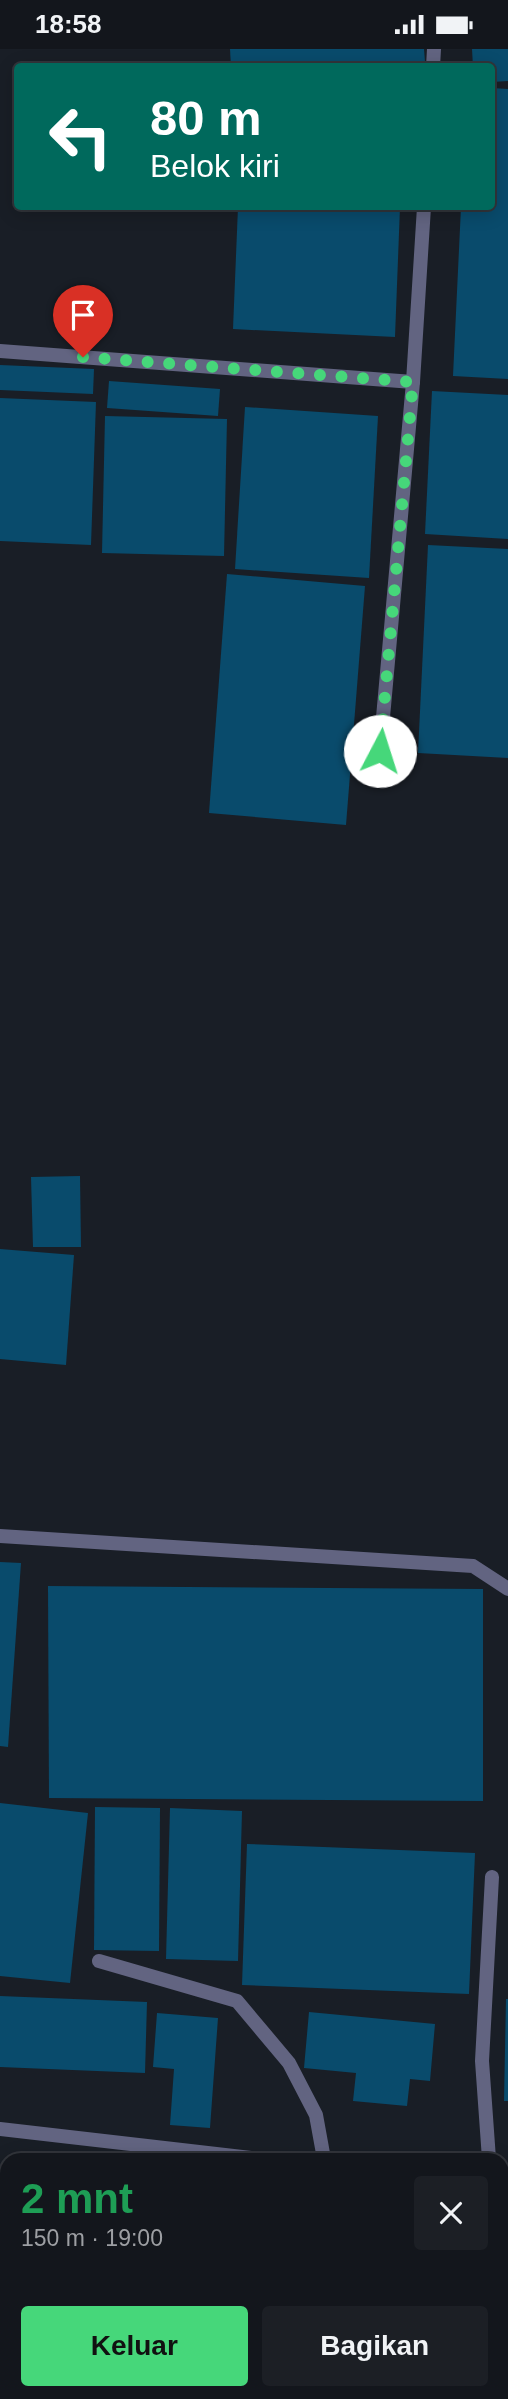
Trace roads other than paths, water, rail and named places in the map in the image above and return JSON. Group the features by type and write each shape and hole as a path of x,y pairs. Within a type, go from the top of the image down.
{"lane":[{"path":"380,751 413,382 424,210"},
{"path":"0,351 413,382"},
{"path":"0,1536 473,1566 508,1589"},
{"path":"489,2153 482,2061 492,1877"},
{"path":"99,1961 237,2001 289,2063 316,2115 323,2153"},
{"path":"0,2129 208,2153"}]}
